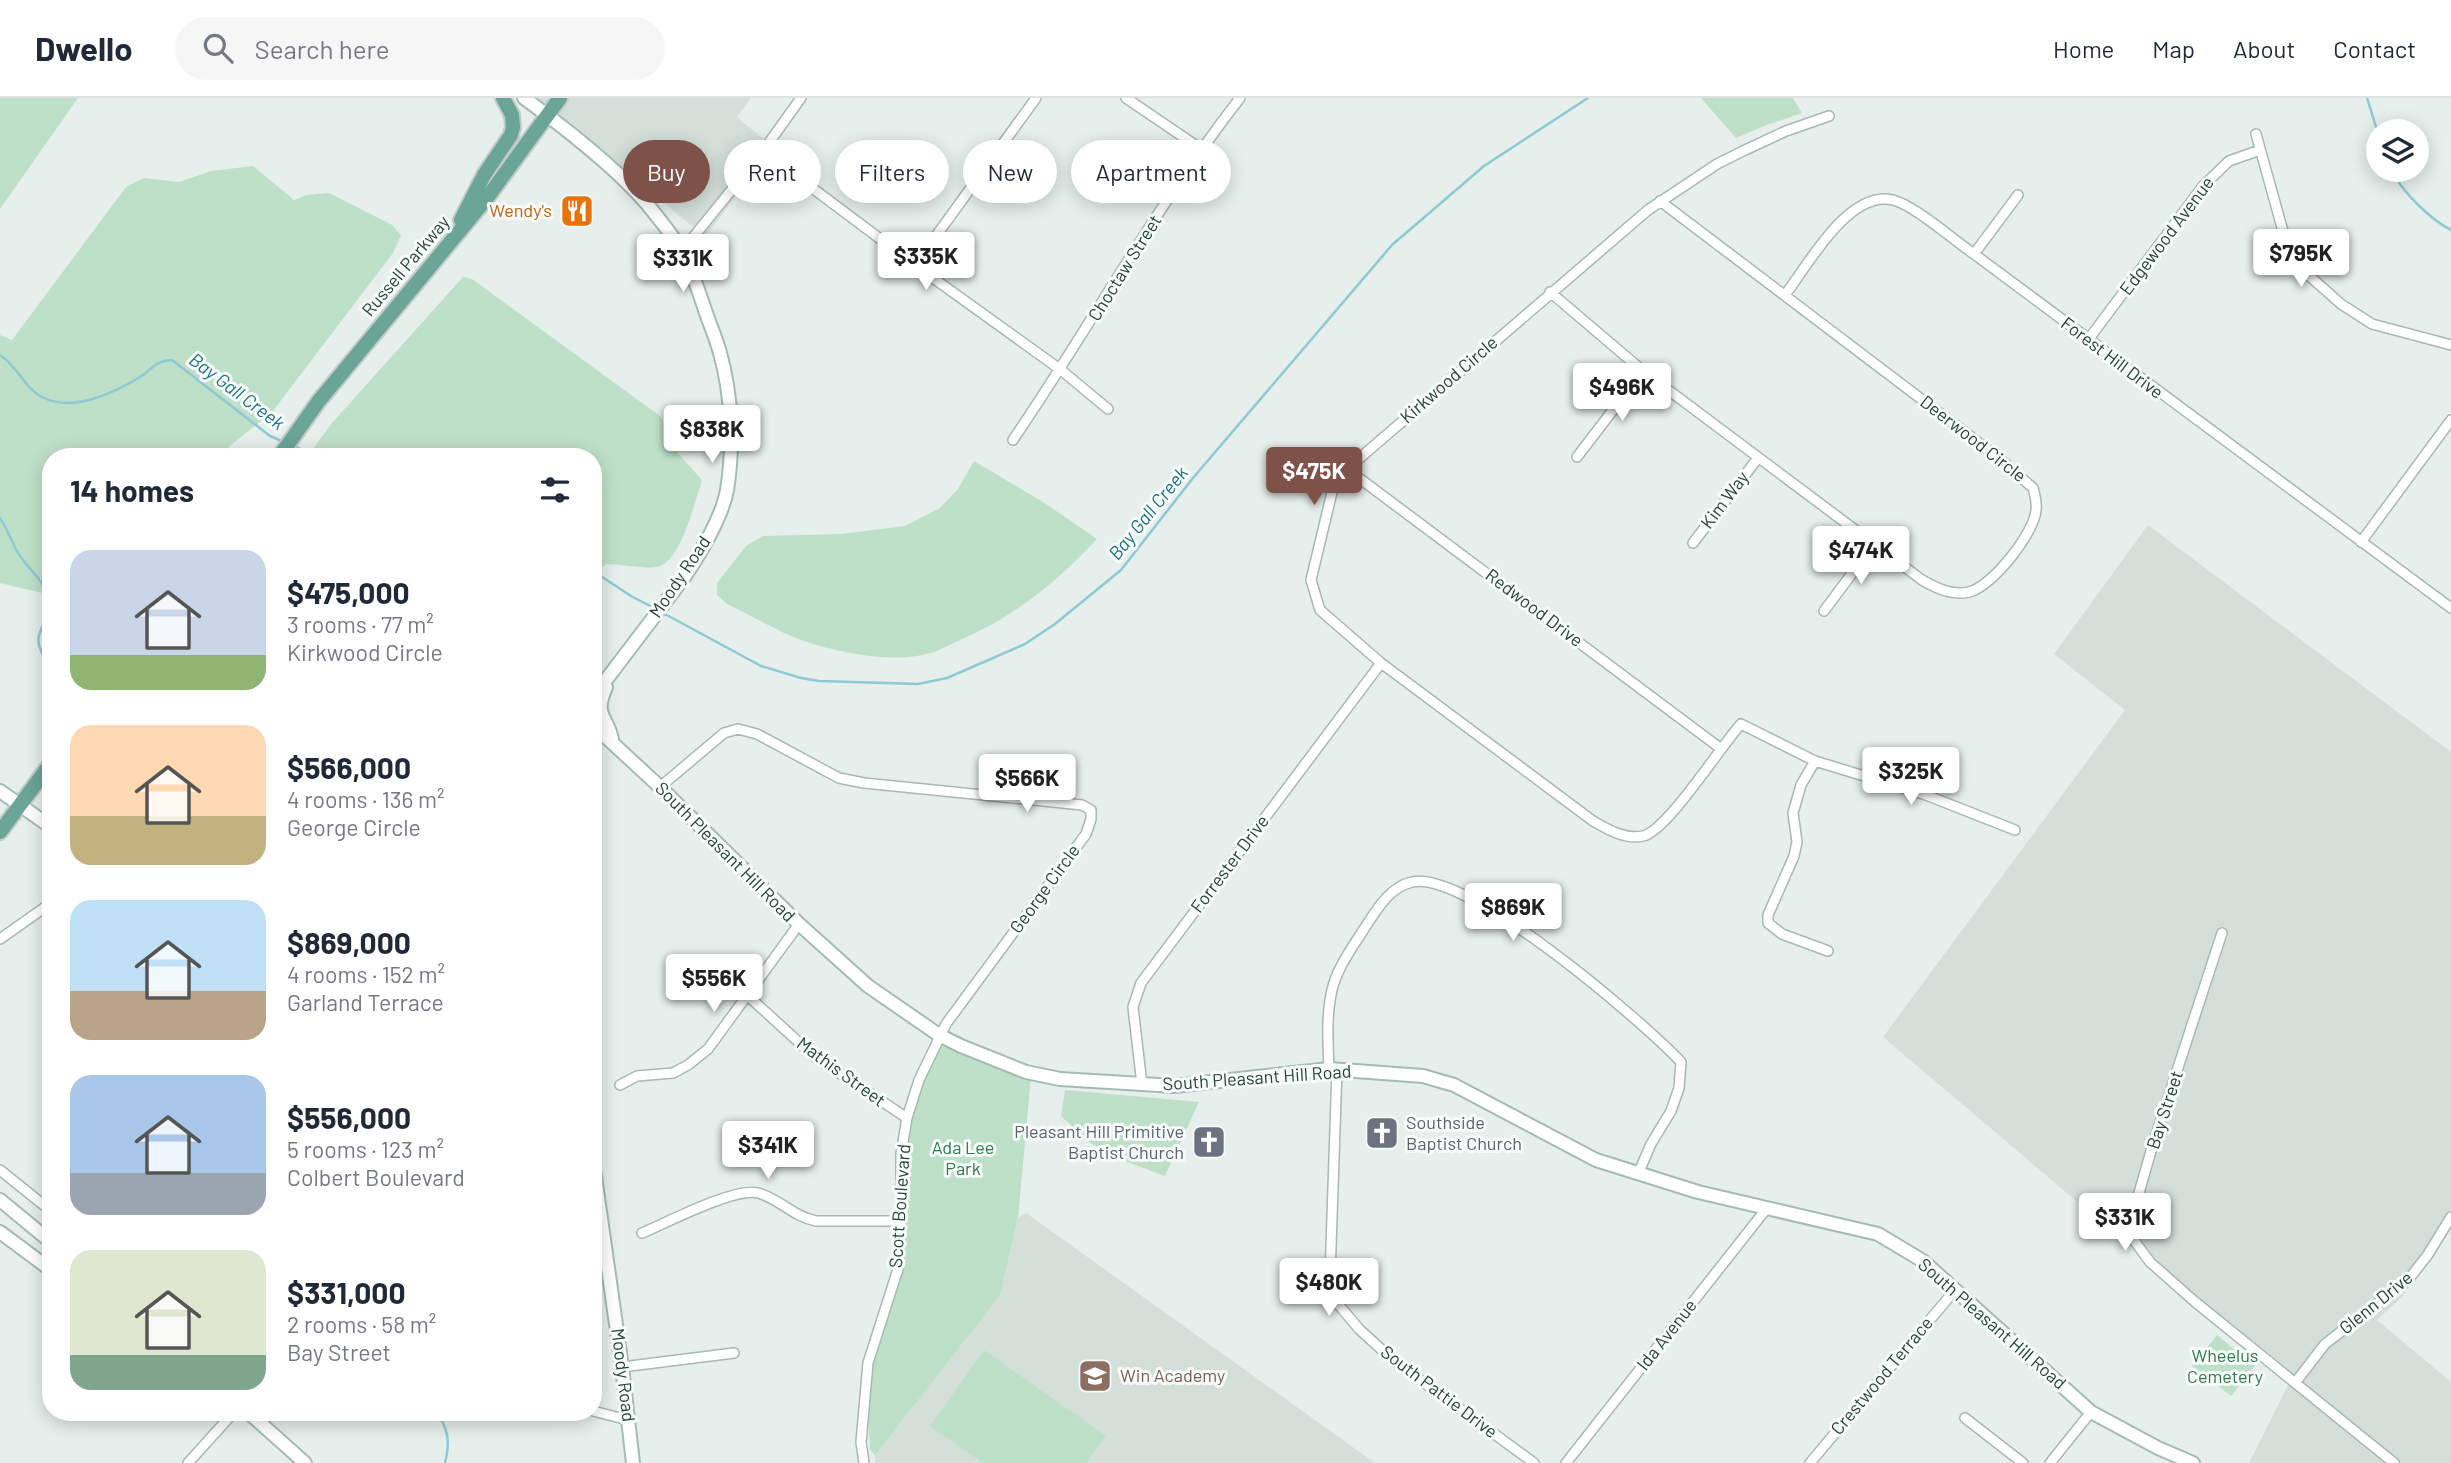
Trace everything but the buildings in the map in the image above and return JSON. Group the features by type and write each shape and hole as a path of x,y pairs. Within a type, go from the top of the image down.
{"main road":[{"path":"449,245 484,175 511,135 512,115 503,98"},
{"name":"Russell Parkway","path":"285,448 318,402 487,198 560,98"},
{"path":"0,832 42,775"}],"street":[{"name":"Moody Road","path":"524,98 632,188 682,251 697,283 723,364 729,404 727,493 699,555 602,686"},
{"path":"771,140 801,98"},
{"path":"915,265 1036,98"},
{"path":"1126,98 1187,140"},
{"name":"Choctaw Street","path":"1207,140 1240,98"},
{"name":"Kirkwood Circle","path":"1815,761 1741,724 1668,819 1654,833 1640,837 1621,835 1593,821 1381,663 1320,610 1311,580 1333,488 1347,469 1550,292 1660,201 1743,150 1829,116"},
{"path":"2256,134 2286,242 2306,274 2341,304 2372,324 2451,345"},
{"name":"Edgewood Avenue","path":"2088,340 2209,179 2229,161 2260,150"},
{"path":"821,194 1061,370 1108,409"},
{"path":"1974,254 2018,195"},
{"path":"682,251 724,199"},
{"name":"Forest Hill Drive","path":"1785,295 1834,229 1857,208 1868,202 1894,200 1974,254 2451,608"},
{"name":"Deerwood Circle","path":"1550,292 1643,371 1937,589 1955,593 1969,592 1983,586 2031,527 2036,511 2033,488 2023,476 1660,201"},
{"name":"Choctaw Street","path":"1013,440 1061,370 1166,203"},
{"path":"1577,457 1643,371"},
{"path":"2361,542 2451,420"},
{"name":"Kim Way","path":"1693,543 1758,458"},
{"name":"Redwood Drive","path":"1347,469 1720,748"},
{"path":"1824,611 1874,544"},
{"name":"Forrester Drive","path":"1142,1085 1133,1007 1141,983 1381,663"},
{"path":"602,699 611,674"},
{"path":"602,715 611,732 613,743"},
{"name":"George Circle","path":"660,787 724,733 738,729 757,734 839,778 864,783 1082,804 1090,810 1091,819 1086,834 939,1035"},
{"name":"South Pleasant Hill Road","path":"602,734 799,924 872,989 939,1035 1026,1072 1060,1079 1175,1086 1333,1069 1423,1076 1454,1085 1596,1160 1698,1192 1878,1234 1923,1261 2091,1412 2158,1448 2193,1463"},
{"path":"1828,951 1782,934 1768,923 1768,915 1794,856 1797,842 1793,813 1801,785 1815,761 1926,796 2015,830"},
{"path":"0,791 42,821"},
{"name":"South Pattie Drive","path":"1534,1463 1393,1360 1359,1329 1338,1304 1330,1277 1333,1069 1329,1010 1332,988 1346,956 1380,905 1395,889 1410,882 1426,881 1475,901 1518,928 1622,1006 1681,1062 1679,1087 1671,1111 1651,1144 1638,1174"},
{"path":"0,939 42,909"},
{"path":"620,1085 637,1076 673,1073 708,1049 799,924"},
{"name":"Bay Street","path":"2222,933 2153,1144 2131,1221 2130,1235 2150,1262 2394,1463"},
{"name":"Mathis Street","path":"747,995 815,1057 907,1118"},
{"name":"Scott Boulevard","path":"864,1463 862,1442 868,1363 898,1269 900,1164 907,1118 919,1080 939,1035"},
{"path":"0,1170 42,1204"},
{"path":"642,1233 736,1194 755,1192 769,1197 804,1219 901,1221"},
{"path":"0,1200 42,1234"},
{"name":"Ida Avenue","path":"1566,1463 1767,1208"},
{"name":"Glenn Drive","path":"2295,1383 2325,1344 2408,1280 2427,1256 2451,1217"},
{"name":"Moody Road","path":"602,1224 633,1463"},
{"path":"0,1232 42,1262"},
{"name":"Crestwood Terrace","path":"1810,1463 1955,1290"},
{"path":"622,1367 734,1353"},
{"path":"2050,1463 2091,1412"},
{"path":"602,1413 628,1420"},
{"path":"1965,1418 2023,1463"},
{"path":"188,1463 226,1421"},
{"path":"258,1421 305,1463"}],"shaded area":[{"path":"538,98 751,98 737,117 765,140 724,140 724,203 731,203 705,237 664,203 710,203 710,140 623,140 623,169"},
{"path":"2148,525 2451,752 2451,1219 2403,1296 2377,1320 2451,1382 2451,1463 2249,1463 2292,1377 2094,1216 1883,1037 2125,710 2054,654"},
{"name":"Win Academy","path":"1026,1213 1375,1463 875,1463 875,1455 1000,1296 1018,1218"}],"green space":[{"path":"0,98 78,98 0,209"},
{"path":"1701,98 1793,98 1802,113 1736,138"},
{"path":"253,166 294,200 307,195 329,193 392,225 401,235 393,253 273,411 228,448 42,448 42,593 0,583 0,335 12,340 126,187 144,178 179,182 211,171"},
{"path":"463,277 472,279 660,416 670,432 675,450 702,480 687,528 668,561 660,566 606,564 602,568 602,448 314,448 332,423"},
{"path":"974,461 1046,504 1097,539 1034,597 980,631 931,653 900,657 867,656 794,637 727,604 717,595 717,583 746,546 763,536 841,534 905,526 940,508 958,489"},
{"name":"Ada Lee Park","path":"940,1039 1031,1077 1018,1218 1000,1296 875,1455 870,1450 867,1404 870,1364 900,1269 903,1154 909,1119 921,1080"},
{"path":"1065,1090 1199,1102 1165,1176 1119,1159 1087,1141 1061,1116"},
{"name":"Wheelus Cemetery","path":"2217,1335 2255,1366 2231,1396 2192,1366"},
{"path":"984,1350 1106,1436 1086,1463 983,1463 930,1426"}],"waterway":[{"name":"Bay Gall Creek","path":"663,613 761,666 819,681 918,684 947,678 1025,644 1055,624 1121,570 1193,478 1392,245 1484,166 1588,98"},
{"path":"2367,98 2374,119"},
{"path":"2399,182 2417,204 2451,230"},
{"name":"Bay Gall Creek","path":"0,355 35,393 66,403 105,395 140,377 158,363 172,360 270,436 284,442"},
{"name":"Bay Gall Creek","path":"294,446 298,448"},
{"path":"0,518 20,556 42,584"},
{"name":"Bay Gall Creek","path":"602,577 654,608"},
{"path":"42,628 39,635 42,653"},
{"path":"442,1421 448,1449 445,1463"}],"place":[{"name":"Wendy's","path":"577,211"},
{"name":"Southside Baptist Church","path":"1382,1133"},
{"name":"Pleasant Hill Primitive Baptist Church","path":"1209,1142"},
{"name":"Win Academy","path":"1095,1376"}]}
